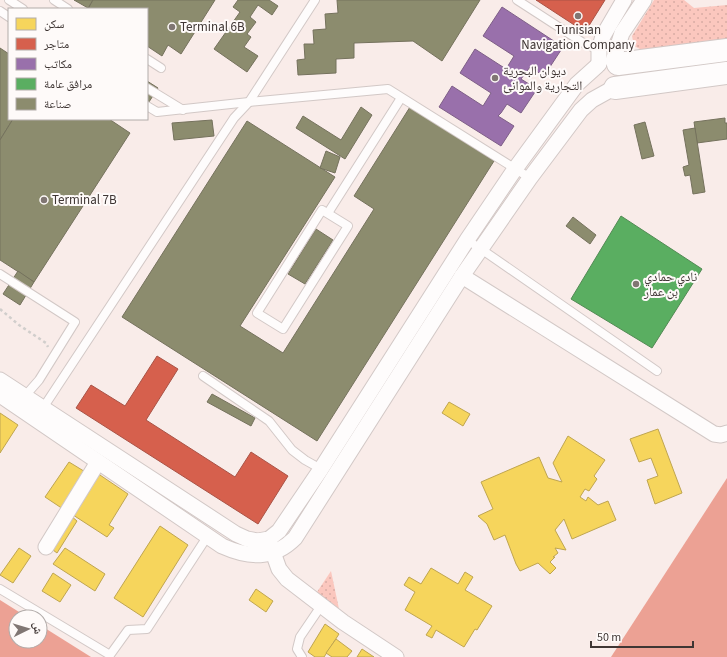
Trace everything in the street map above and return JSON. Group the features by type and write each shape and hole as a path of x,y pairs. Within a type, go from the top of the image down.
{"street":[{"path":"605,61 603,36 624,0"},
{"path":"644,0 605,61 595,72 594,77 600,86 604,89 613,89 727,73"},
{"path":"327,473 467,240 515,169 577,84 605,61 727,50"},
{"path":"0,395 207,537 232,550 245,554 258,555 271,546 279,531 327,473 530,178 581,110 592,100 620,85 623,80 621,68 605,61"},
{"path":"462,276 714,434 721,435 727,432"},
{"path":"0,380 236,534 271,546 279,569 287,579 320,606 396,657"},
{"path":"46,547 98,462"}],"lane":[{"path":"9,0 21,8"},
{"path":"54,0 66,8"},
{"path":"42,408 211,152 234,118 249,102 315,0"},
{"path":"517,0 585,44 605,61"},
{"path":"148,60 161,68"},
{"path":"148,89 183,110"},
{"path":"148,107 157,112 388,89 530,178"},
{"path":"328,213 401,98"},
{"path":"322,210 328,213 348,226 283,329 257,313 322,210"},
{"path":"467,240 657,371"},
{"path":"2,275 75,322 39,380 25,396"},
{"path":"203,376 269,421 292,450 305,460 327,473"},
{"path":"0,589 110,655 128,630 147,629 207,537"},
{"path":"302,657 297,648 300,637 320,606"}],"path":[{"path":"0,308 19,325 46,343 48,348"}],"shaded area":[{"path":"654,0 684,0 694,8 727,5 727,42 644,51 634,46 632,36"},
{"path":"727,478 727,657 611,657"},
{"path":"331,571 339,609 315,595"},
{"path":"0,600 14,609 8,609 8,649 48,649 48,630 91,657 0,657"}],"building: سكن":[{"path":"449,402 470,414 463,426 442,413"},
{"path":"0,413 18,425 0,453"},
{"path":"658,429 682,493 655,504 647,480 658,476 651,458 639,462 630,439"},
{"path":"568,436 605,460 594,476 597,479 589,491 585,489 580,497 586,501 588,497 598,505 608,501 616,520 572,539 564,519 555,530 566,550 555,548 558,553 550,562 556,568 550,574 538,563 520,571 505,535 494,540 487,524 478,516 493,509 481,482 539,457 548,478 562,482 553,463"},
{"path":"69,462 87,473 63,509 45,497"},
{"path":"97,473 128,494 109,525 114,528 107,537 70,513"},
{"path":"71,516 77,521 57,553 49,547"},
{"path":"160,526 188,545 143,617 114,598"},
{"path":"19,548 31,556 13,583 0,575"},
{"path":"65,548 105,574 95,591 53,564"},
{"path":"431,568 458,584 465,572 473,577 465,590 492,606 464,647 436,630 432,638 426,635 432,626 405,610 415,592 404,585 409,577 421,584"},
{"path":"53,573 71,585 60,602 42,591"},
{"path":"256,589 273,601 266,612 249,600"},
{"path":"325,624 339,634 324,657 315,657 308,652"},
{"path":"336,639 352,651 347,657 332,657 326,653"},
{"path":"362,649 374,657 357,657"}],"building: متاجر":[{"name":"Tunisian Navigation Company","path":"536,0 605,0 585,32"},
{"path":"157,356 178,369 146,420 235,477 251,452 288,476 258,524 76,408 91,385 125,406"}],"building: مكاتب":[{"name":"ديوان البحرية التجارية والموانئ","path":"502,7 563,47 544,76 530,67 521,79 537,89 521,113 507,104 498,116 514,126 501,146 439,107 452,86 483,106 491,93 460,73 475,49 506,69 514,56 483,36"}],"building: مرافق عامة":[{"name":"نادي حمادي بن عمار","path":"621,216 702,269 652,348 571,299"}],"building: صناعة":[{"path":"74,0 93,0 88,8"},
{"name":"Terminal 6B","path":"93,0 215,0 181,54 168,45 162,56 148,47 148,8 89,8"},
{"path":"238,0 269,0 278,6 272,15 258,5 250,17 256,22 247,34 251,37 244,47 258,56 247,72 214,49 240,12 233,7"},
{"path":"337,0 480,0 442,61 413,41 354,43 354,58 336,59 336,73 298,75 297,60 305,59 304,44 314,44 313,30 326,29 325,14 338,13"},
{"path":"0,48 8,53 8,120 12,120 0,140"},
{"path":"148,82 158,88 148,103"},
{"path":"361,107 372,115 345,159 296,128 303,116 341,140"},
{"path":"410,107 494,161 317,441 122,317 247,121 335,177 240,326 283,353 374,209 354,196"},
{"path":"725,118 725,123 727,123 727,139 697,143 694,122"},
{"name":"Terminal 7B","path":"12,120 110,120 130,133 34,282 0,260 0,140"},
{"path":"212,120 214,136 174,140 172,123"},
{"path":"645,122 654,156 642,159 634,125"},
{"path":"695,128 705,192 693,194 690,175 685,176 683,167 689,165 683,130"},
{"path":"326,151 340,157 335,173 320,168"},
{"path":"573,217 596,235 590,244 566,226"},
{"path":"316,229 333,240 305,284 288,274"},
{"path":"18,271 34,282 20,305 3,294"},
{"path":"212,394 255,418 251,426 207,402"}],"place":[{"name":"Tunisian Navigation Company","path":"578,16"},
{"name":"Terminal 6B","path":"172,27"},
{"name":"ديوان البحرية التجارية والموانئ","path":"495,78"},
{"name":"Terminal 7B","path":"44,200"},
{"name":"نادي حمادي بن عمار","path":"636,284"}]}
